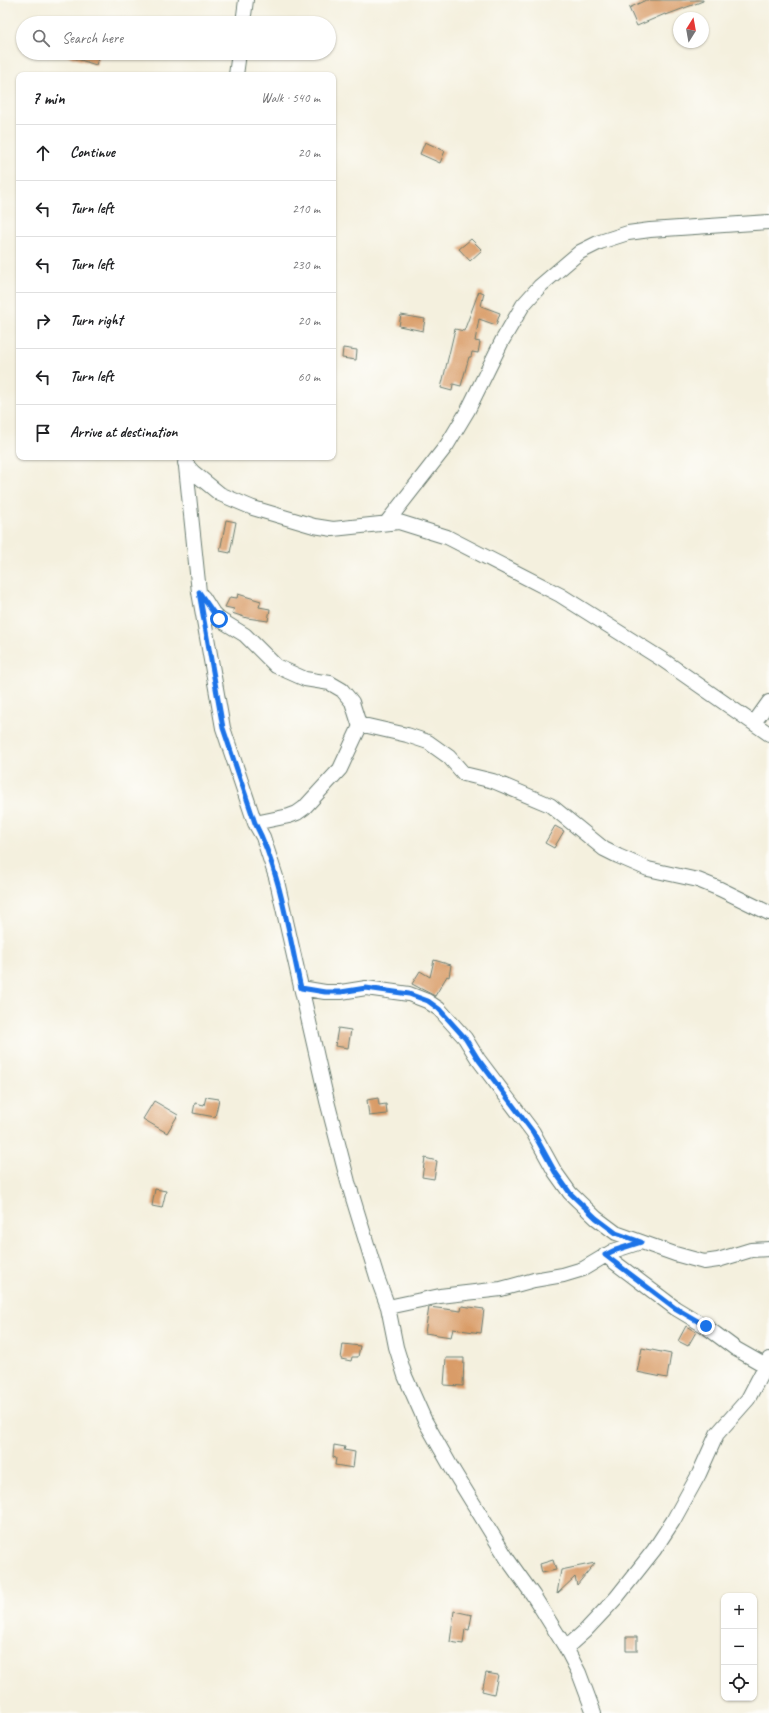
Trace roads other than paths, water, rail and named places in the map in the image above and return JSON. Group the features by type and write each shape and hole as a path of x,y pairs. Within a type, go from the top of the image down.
{"street":[{"path":"244,16 246,0"},
{"path":"236,72 238,60"},
{"path":"387,522 454,433 468,410 502,341 523,305 540,286 580,252 600,242 628,233 650,230 769,222"},
{"path":"185,460 193,472 220,494 268,513 325,528 355,527 387,522 399,522 447,537 560,595 663,660 769,734"},
{"path":"185,460 199,592 223,728 255,823 263,838 276,877 327,1101 348,1182 388,1308 396,1347 405,1376 425,1421 454,1472 508,1560 534,1595 566,1648 579,1673 594,1713"},
{"path":"199,592 219,619 245,635 276,666 305,679 330,682 342,690 352,702 361,724 340,769 304,808 289,816 255,823"},
{"path":"754,723 769,702"},
{"path":"361,724 407,735 428,742 449,756 464,774 493,781 550,805 604,849 618,856 648,869 698,880 769,912"},
{"path":"301,988 325,992 341,992 366,988 409,994 428,1001 439,1009 465,1038 478,1059 533,1132 555,1172 570,1193 596,1218 616,1233 691,1260 704,1262 718,1260 751,1250 769,1249"},
{"path":"388,1308 440,1296 500,1290 534,1280 562,1276 584,1269 613,1251 641,1242"},
{"path":"566,1648 585,1631 616,1598 654,1550 673,1521 699,1474 717,1434 748,1399 767,1363 736,1349 706,1326 675,1308 605,1255"}]}
